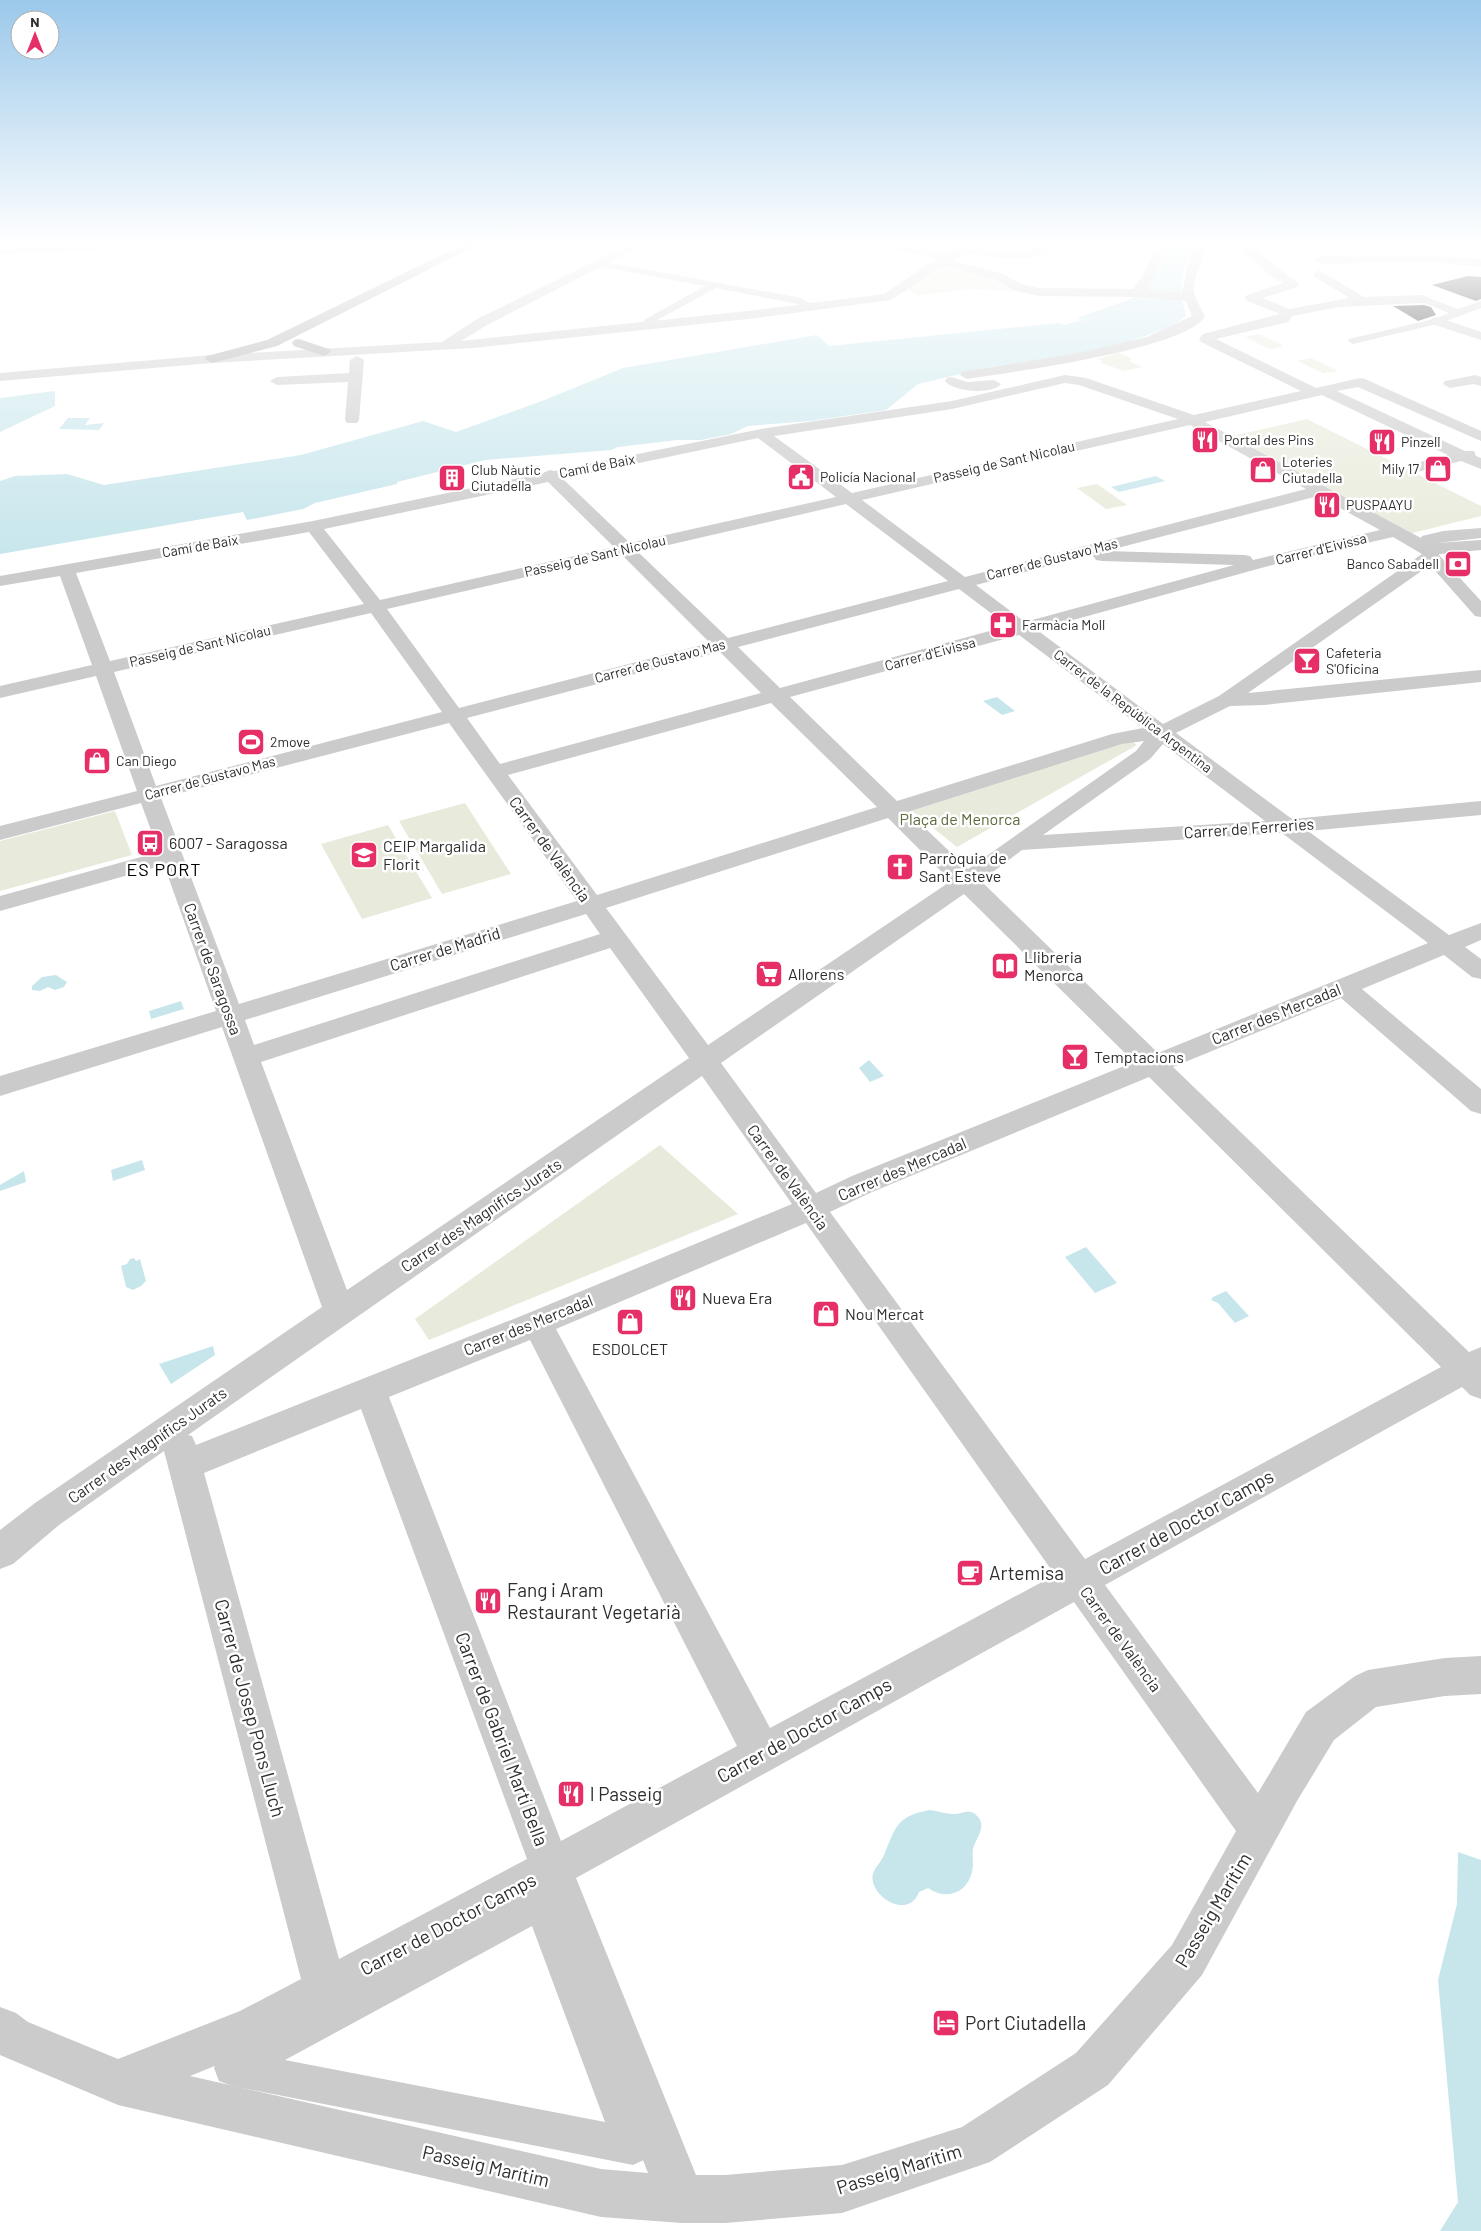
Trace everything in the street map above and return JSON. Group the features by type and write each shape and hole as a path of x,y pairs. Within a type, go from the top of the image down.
{"main road":[{"path":"212,359 264,345"},
{"path":"272,345 272,348 282,354 297,345"},
{"path":"305,345 324,352"}],"street":[{"path":"0,377 282,354 461,345"},
{"path":"1129,345 1078,357 985,372 952,381 957,385 985,385 1066,374 1093,379 1173,405 1195,404"},
{"path":"1216,345 1294,383 1339,398 1481,464"},
{"path":"352,420 358,351"},
{"path":"276,381 355,376"},
{"name":"Camí de Baix","path":"0,581 313,526 761,433 952,405 1065,379 1080,381 1190,419 1395,530 1431,553 1481,612"},
{"path":"1450,384 1475,379 1481,382"},
{"name":"Passeig de Sant Nicolau","path":"0,692 1190,419 1360,382 1376,389"},
{"path":"1255,392 1294,383"},
{"path":"1339,398 1376,389 1481,437"},
{"name":"Carrer de la República Argentina","path":"761,433 1481,971"},
{"path":"1417,467 1481,450"},
{"path":"550,476 1153,1065 1476,1372"},
{"name":"Carrer de Gustavo Mas","path":"0,833 1321,490"},
{"name":"Carrer de València","path":"313,526 374,606 705,1061 1260,1830"},
{"name":"Carrer d'Eivissa","path":"494,772 1272,560 1395,530"},
{"path":"1431,553 1428,540 1443,536 1481,533"},
{"path":"890,809 1119,738 1162,732 1226,700 1431,553 1481,545"},
{"path":"1068,555 1272,560"},
{"name":"Carrer de Saragossa","path":"66,570 340,1311"},
{"path":"1226,700 1264,699 1481,676"},
{"path":"965,882 1016,844 1143,756 1162,732"},
{"name":"Carrer de Ferreries","path":"1016,844 1287,826 1481,808"},
{"name":"Carrer de Madrid","path":"0,1086 590,905 890,809"},
{"path":"0,904 171,856"},
{"name":"Carrer des Magnífics Jurats","path":"0,1552 47,1514 965,882"},
{"name":"Carrer des Mercadal","path":"185,1465 537,1323 810,1209 862,1184 1481,931"},
{"path":"246,1057 615,938"},
{"path":"1344,987 1481,1104"},
{"path":"537,1323 762,1753"},
{"name":"Carrer de Doctor Camps","path":"118,2082 261,2039 325,1989 490,1916 551,1868 1079,1581 1476,1372"},
{"name":"Carrer de Gabriel Martí Bella","path":"370,1389 551,1868 557,1917 633,2113 682,2199"},
{"name":"Carrer de Josep Pons Lluch","path":"174,1426 325,1989"},
{"name":"Passeig Marítim","path":"0,2029 12,2038 118,2082 601,2193 682,2199 725,2199 842,2189 974,2146 1092,2069 1187,1960 1320,1726 1368,1689 1445,1677 1481,1675"},
{"path":"557,1917 540,1903 490,1916 261,2039 232,2068 632,2146 633,2113"}],"green space":[{"path":"1262,345 1284,346 1270,349"},
{"path":"1119,353 1132,359 1129,361 1142,367 1124,371 1099,362 1104,361 1097,359"},
{"path":"1311,358 1338,371 1323,373 1297,361"},
{"path":"1307,419 1481,506 1481,516 1412,533 1232,436"},
{"path":"1097,484 1127,505 1106,509 1077,488"},
{"name":"Plaça de Menorca","path":"1131,741 1137,745 957,847 912,811"},
{"path":"465,803 511,874 442,894 399,821"},
{"path":"115,811 132,855 0,891 0,841"},
{"path":"388,825 432,898 362,919 321,844"},
{"path":"660,1145 738,1214 429,1340 415,1319"}],"water":[{"path":"758,345 1114,345 1074,355 990,367 918,384 886,410 810,421 748,426 731,434 701,440 677,440 618,447 611,450 485,460 397,482 397,484 315,503 303,509 247,520 243,512 0,554 0,481 15,476 67,474 104,485 301,455 423,421 456,432 542,401 623,368"},
{"path":"55,391 55,406 0,432 0,398"},
{"path":"68,418 90,418 85,425 104,423 99,430 59,429"},
{"path":"1156,476 1165,481 1119,492 1111,487"},
{"path":"997,697 1015,711 1002,715 983,701"},
{"path":"56,975 67,982 64,987 55,990 48,987 40,991 32,990 32,986 42,977"},
{"path":"181,1001 184,1009 151,1019 149,1011"},
{"path":"869,1060 884,1076 870,1082 859,1068"},
{"path":"142,1160 145,1170 113,1181 111,1170"},
{"path":"24,1171 26,1182 0,1191 0,1185"},
{"path":"1086,1247 1117,1283 1095,1293 1065,1257"},
{"path":"134,1258 136,1261 140,1259 146,1281 133,1290 126,1287 121,1266"},
{"path":"1226,1291 1249,1316 1235,1323 1218,1303 1211,1300 1213,1297"},
{"path":"213,1346 215,1355 171,1384 159,1364"},
{"path":"930,1810 948,1814 972,1812 979,1818 981,1827 973,1849 973,1869 966,1885 955,1893 942,1894 928,1888 919,1892 915,1900 909,1904 894,1904 881,1896 876,1889 872,1878 874,1871 899,1824 910,1816"},
{"path":"1458,1852 1481,1860 1481,2231 1440,2231 1458,2202 1438,1980 1457,1904"}],"place":[{"name":"Portal des Pins","path":"1205,440"},
{"name":"Pinzell","path":"1382,442"},
{"name":"Mily 17","path":"1438,469"},
{"name":"Loteries Ciutadella","path":"1263,470"},
{"name":"Policía Nacional","path":"801,477"},
{"name":"Club Nàutic Ciutadella","path":"452,478"},
{"name":"PUSPAAYU","path":"1327,505"},
{"name":"Banco Sabadell","path":"1458,564"},
{"name":"Farmàcia Moll","path":"1003,625"},
{"name":"Cafeteria S'Oficina","path":"1307,661"},
{"name":"2move","path":"251,742"},
{"name":"Can Diego","path":"97,761"},
{"name":"6007 - Saragossa","path":"150,843"},
{"name":"CEIP Margalida Florit","path":"364,855"},
{"name":"Parròquia de Sant Esteve","path":"900,867"},
{"name":"Llibreria Menorca","path":"1005,966"},
{"name":"Allorens","path":"769,974"},
{"name":"Temptacions","path":"1075,1057"},
{"name":"Nueva Era","path":"683,1298"},
{"name":"Nou Mercat","path":"826,1314"},
{"name":"ESDOLCET","path":"630,1322"},
{"name":"Artemisa","path":"970,1573"},
{"name":"Fang i Aram Restaurant Vegetarià","path":"488,1601"},
{"name":"l Passeig","path":"571,1794"},
{"name":"Port Ciutadella","path":"946,2023"}],"district":[{"name":"ES PORT","path":"164,870"}]}
